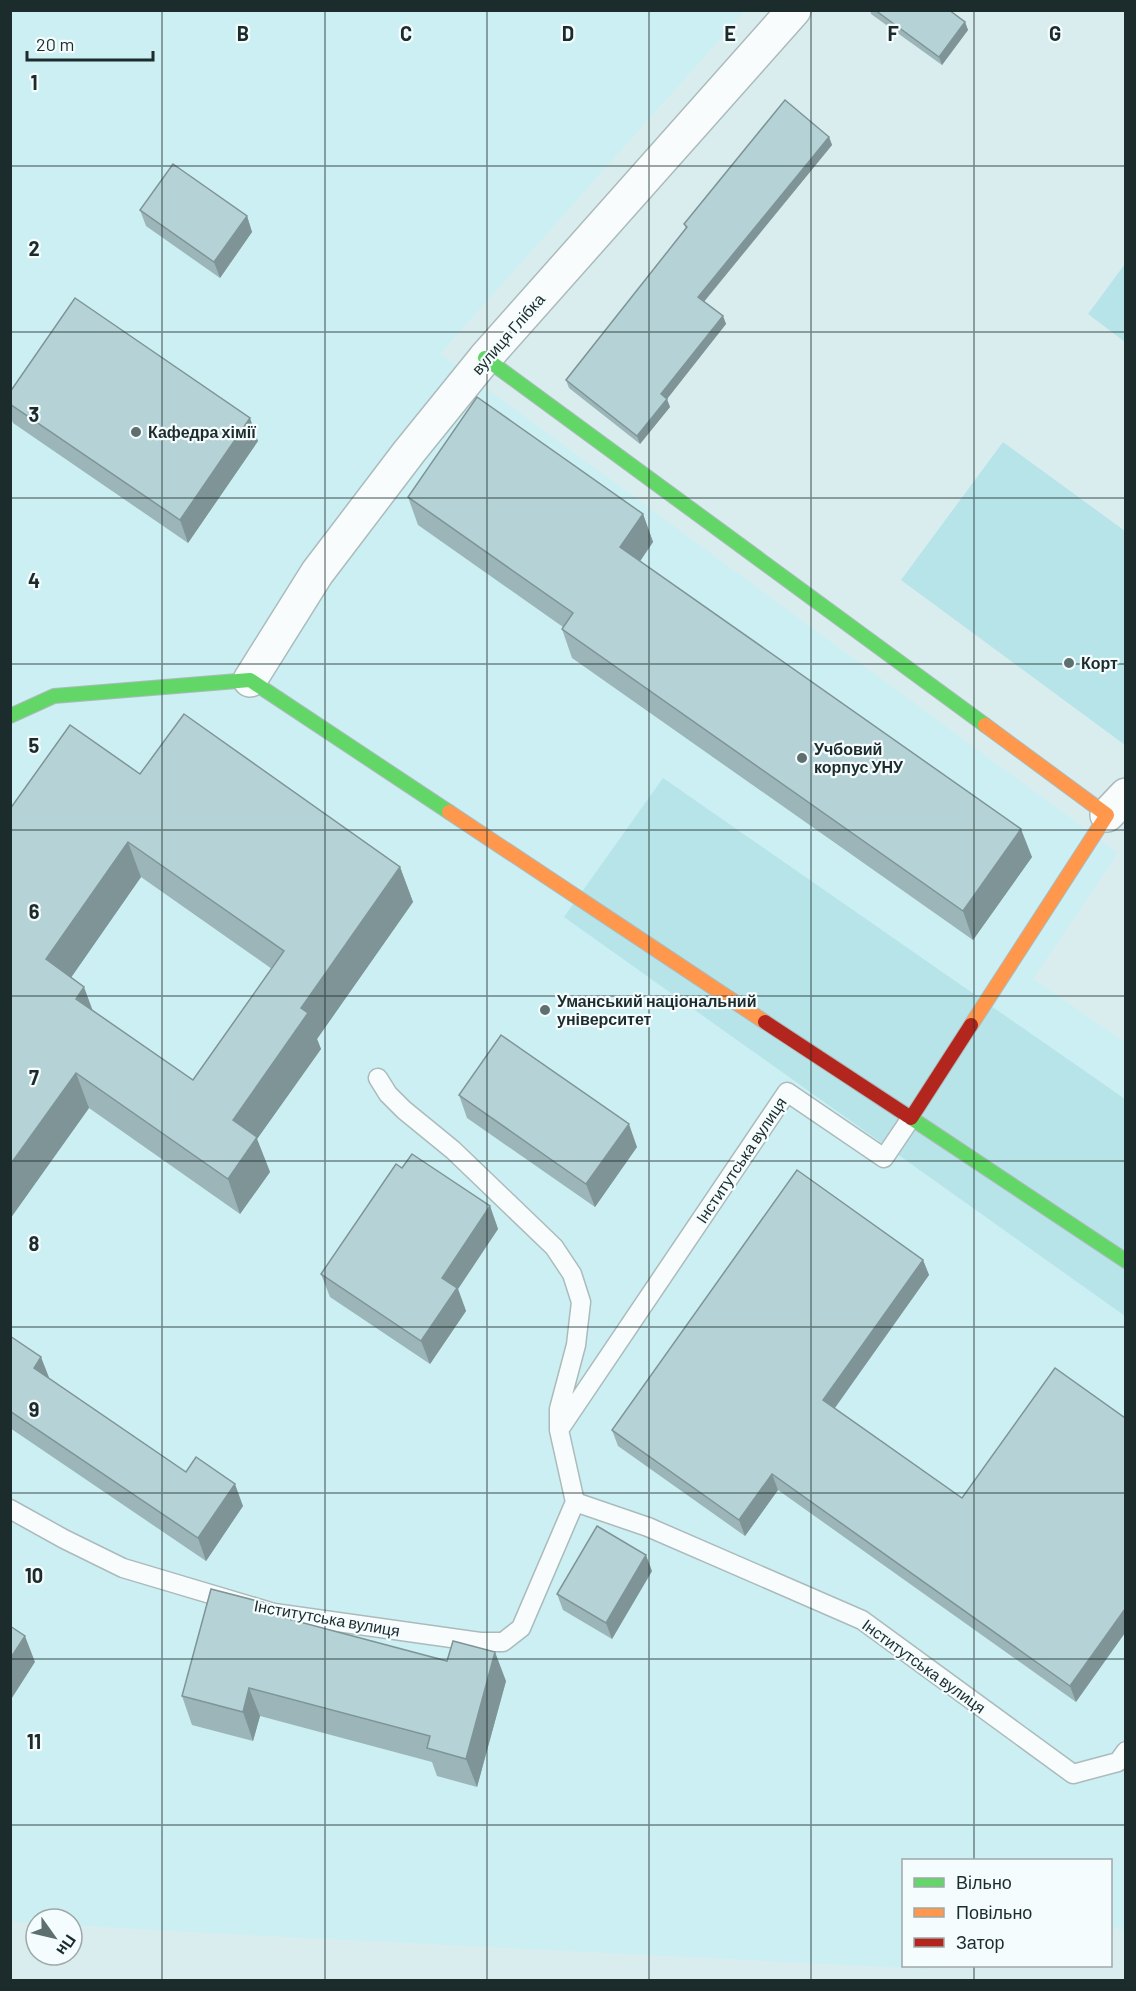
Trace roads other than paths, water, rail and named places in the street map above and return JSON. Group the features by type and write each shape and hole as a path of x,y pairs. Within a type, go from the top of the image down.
{"street":[{"name":"вулиця Глібка","path":"250,680 316,573 409,452 486,358 794,10"},
{"path":"486,358 1116,805 911,1118"},
{"path":"10,716 54,696 250,680 1125,1261"}],"lane":[{"path":"378,1078 388,1094 404,1110 453,1150 554,1247 572,1275 581,1302 576,1345 559,1409 560,1430 575,1502"},
{"name":"Інститутська вулиця","path":"560,1430 787,1092 884,1158 911,1118"},
{"name":"Інститутська вулиця","path":"10,1509 123,1569 274,1613 480,1642 503,1642 521,1628 575,1502 648,1527 862,1620 1074,1774 1118,1762 1125,1751"}],"place":[{"name":"Кафедра хімії","path":"136,432"},
{"name":"Корт","path":"1069,663"},
{"name":"Учбовий корпус УНУ","path":"802,758"},
{"name":"Уманський національний університет","path":"545,1010"}]}
